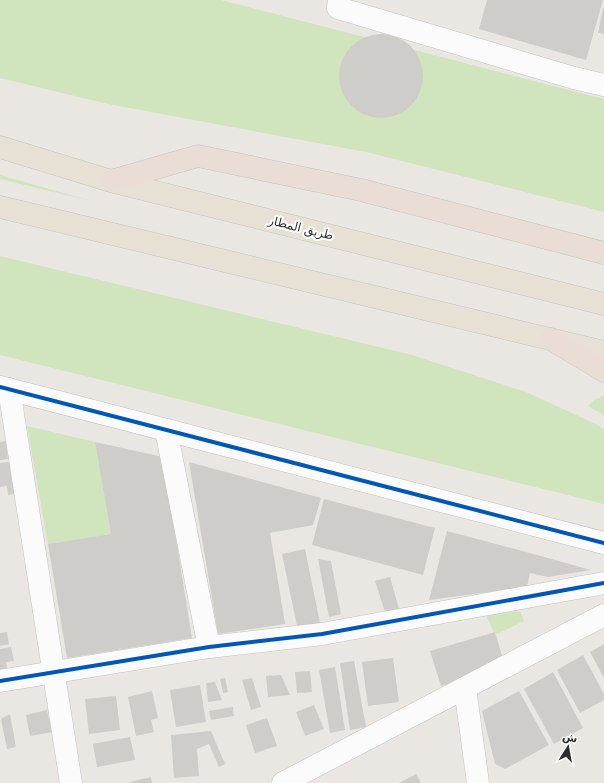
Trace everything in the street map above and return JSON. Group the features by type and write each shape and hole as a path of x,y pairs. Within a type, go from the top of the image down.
{"highway":[{"path":"111,181 198,156 361,190 604,253"},
{"path":"552,339 604,371"}],"main road":[{"name":"طريق المطار","path":"0,147 111,181 604,304"},
{"path":"0,207 604,352"}],"street":[{"path":"339,0 338,8 574,78 604,85"},
{"path":"70,783 53,672 5,388 604,543"},
{"path":"166,430 209,647"},
{"path":"0,681 209,647 322,634 604,583"},
{"path":"283,783 604,615"},
{"path":"465,688 478,783"}],"green space":[{"path":"0,0 221,0 604,99 604,212 366,152 108,104 0,78"},
{"path":"0,175 91,201 0,179"},
{"path":"0,256 412,355 526,392 598,425 604,430 604,504 0,355"},
{"path":"604,396 604,415 588,406 594,400"},
{"path":"27,426 95,442 111,534 48,544"},
{"path":"520,611 524,621 495,635 486,615"}],"building":[{"path":"487,0 603,0 586,60 479,29"},
{"path":"604,8 604,34 598,33"},
{"path":"381,34 397,37 404,41 416,53 420,60 423,76 420,92 416,99 404,111 397,115 381,118 365,115 358,111 346,99 342,92 339,76 342,60 346,53 358,41 365,37"},
{"path":"6,441 8,459 0,460 0,442"},
{"path":"95,442 163,457 192,638 67,658 48,544 111,534"},
{"path":"15,461 19,493 8,495 7,486 0,487 0,463"},
{"path":"189,462 321,498 313,525 270,533 285,624 218,634"},
{"path":"324,499 435,528 423,575 312,545"},
{"path":"447,531 591,570 548,577 530,573 527,587 429,600"},
{"path":"305,549 321,628 297,626 282,554"},
{"path":"318,559 331,561 341,614 329,617"},
{"path":"390,577 399,609 385,612 375,581"},
{"path":"7,632 9,644 0,646 0,633"},
{"path":"495,632 505,666 441,686 430,651"},
{"path":"604,644 604,678 590,652"},
{"path":"11,647 14,661 6,662 9,677 0,679 0,649"},
{"path":"583,655 604,694 604,700 580,713 557,670"},
{"path":"393,658 399,702 368,706 362,662"},
{"path":"354,661 366,727 350,730 340,663"},
{"path":"335,667 345,730 330,733 319,670"},
{"path":"310,671 312,692 297,693 295,672"},
{"path":"553,672 583,728 554,744 524,689"},
{"path":"281,675 290,695 268,697 266,676"},
{"path":"225,678 228,692 223,693 220,679"},
{"path":"252,678 261,707 251,710 242,680"},
{"path":"215,682 222,700 208,702 206,683"},
{"path":"200,685 206,722 176,727 170,690"},
{"path":"152,691 158,718 151,720 154,732 136,736 128,697"},
{"path":"519,691 549,745 505,769 495,764 482,711"},
{"path":"116,696 120,730 89,734 85,699"},
{"path":"314,705 324,729 305,736 296,712"},
{"path":"233,707 234,716 211,720 209,711"},
{"path":"47,710 52,732 30,736 26,715"},
{"path":"10,714 16,747 7,749 1,719"},
{"path":"267,718 277,746 255,753 246,725"},
{"path":"211,731 225,764 219,767 209,744 197,749 199,776 174,778 171,735"},
{"path":"130,737 135,760 97,767 93,744"},
{"path":"416,774 421,783 399,783"},
{"path":"151,777 152,783 130,783 130,782"}],"cycle path":[{"path":"0,387 604,543"},
{"path":"0,681 209,647 322,634 604,583"}]}
